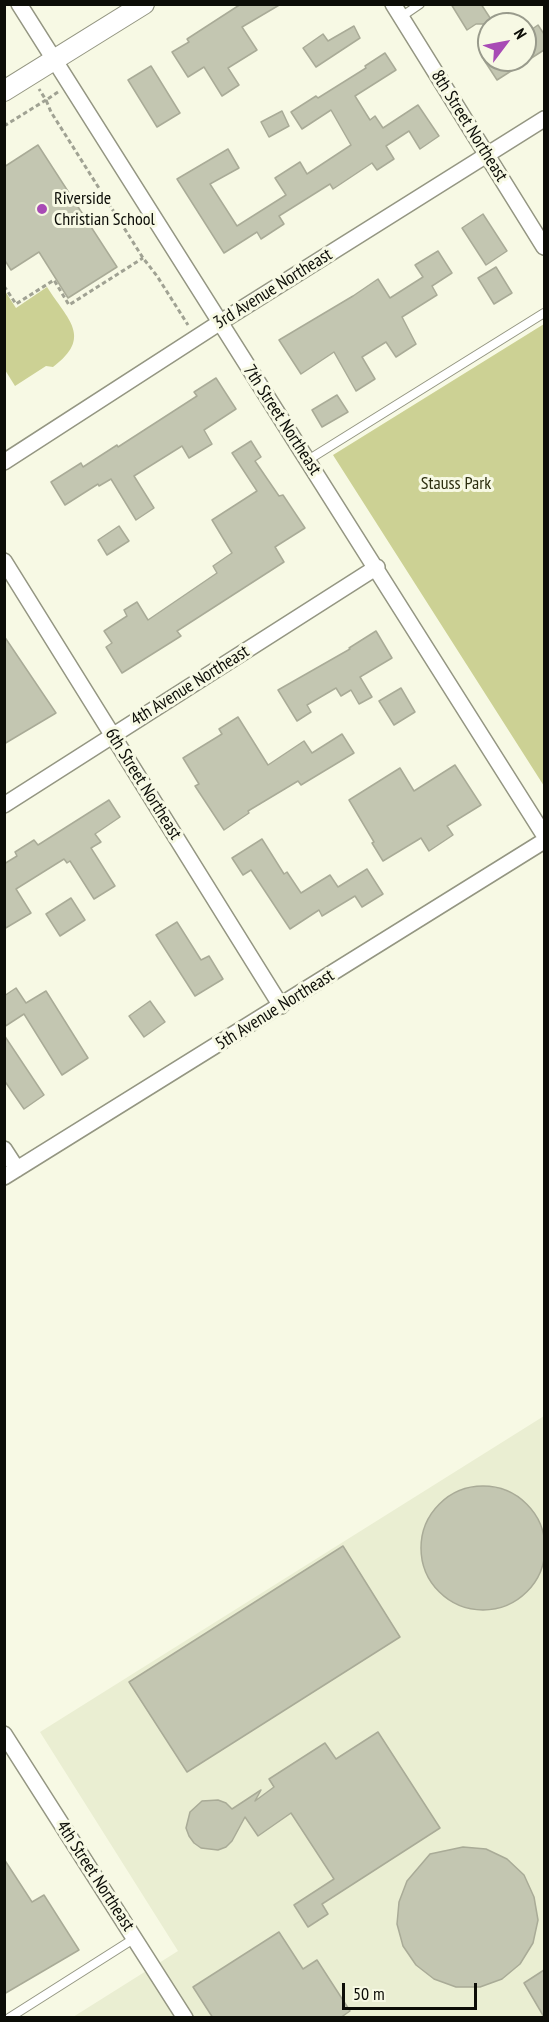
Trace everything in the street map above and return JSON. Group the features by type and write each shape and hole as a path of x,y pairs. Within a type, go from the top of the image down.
{"street":[{"name":"7th Street Northeast","path":"20,4 544,835"},
{"path":"4,91 144,4"},
{"name":"8th Street Northeast","path":"397,11 544,247"},
{"name":"3rd Avenue Northeast","path":"4,462 219,322 544,119"},
{"name":"6th Street Northeast","path":"4,561 281,1006"},
{"name":"4th Avenue Northeast","path":"4,805 377,567"},
{"name":"5th Avenue Northeast","path":"11,1173 544,841"},
{"path":"4,1149 11,1173"},
{"name":"4th Street Northeast","path":"4,1734 185,2018"}],"lane":[{"path":"397,11 420,4"},
{"path":"308,460 544,313"},
{"path":"9,2018 135,1938"}],"path":[{"path":"31,75 51,112 196,338"},
{"path":"4,126 69,84"},
{"path":"4,286 16,304 54,280 69,304 143,258"}],"shaded area":[{"path":"544,1416 544,2017 73,2017 178,1951 40,1732"}],"green space":[{"path":"47,287 73,328 72,346 53,367 46,366 15,386 5,370 5,291 16,308"},
{"name":"Stauss Park","path":"544,324 544,786 333,455"}],"building":[{"path":"241,4 281,4 242,27 257,50 228,68 239,85 222,96 204,67 188,77 172,52 189,42 187,39"},
{"path":"451,4 481,4 486,12 477,12 477,24 467,30"},
{"path":"354,26 360,38 316,67 303,48 323,34 328,41"},
{"path":"537,26 544,34 544,50 537,54"},
{"path":"385,53 396,70 355,96 370,120 375,116 383,128 418,105 439,136 420,149 409,131 386,146 394,159 377,170 372,163 333,189 330,184 279,216 284,224 261,239 257,232 224,253 177,179 228,149 239,168 210,184 237,226 286,195 275,178 300,162 307,174 351,145 331,110 302,129 291,112 366,68 365,66"},
{"path":"151,66 180,113 157,127 128,80"},
{"path":"492,72 510,72 497,80"},
{"path":"282,111 289,126 269,137 261,122"},
{"name":"Riverside Christian School","path":"38,145 117,267 68,298 39,252 11,270 4,259 4,167"},
{"path":"483,214 507,251 486,265 462,228"},
{"path":"438,251 452,273 432,286 437,295 402,317 416,344 396,357 386,342 362,357 375,379 356,391 334,352 301,374 279,340 378,279 390,298 423,277 415,265"},
{"path":"496,267 512,293 494,304 478,278"},
{"path":"216,378 236,409 204,430 212,444 189,458 182,446 134,476 154,508 136,520 111,479 99,486 98,484 65,505 51,482 81,463 83,467 117,445 118,447 197,396 194,392"},
{"path":"337,395 348,412 322,427 312,410"},
{"path":"251,441 261,457 255,461 279,496 283,495 305,528 275,547 284,562 177,631 181,636 122,673 106,647 112,643 104,631 127,616 124,610 137,602 148,620 217,573 213,566 232,553 212,520 257,491 232,453"},
{"path":"119,526 129,541 107,555 98,540"},
{"path":"376,631 392,658 360,677 372,697 359,704 351,690 341,696 336,688 307,705 311,712 297,721 278,690 350,649"},
{"path":"4,636 56,713 4,744"},
{"path":"401,688 415,712 394,725 379,701"},
{"path":"238,717 268,765 304,741 312,753 342,734 354,753 301,785 298,781 248,811 249,813 224,830 195,786 199,784 183,758 222,734 219,729"},
{"path":"455,765 481,805 447,826 453,835 429,851 421,838 383,861 349,800 400,768 414,791"},
{"path":"109,800 120,817 95,834 101,842 91,848 115,886 94,899 70,861 67,863 64,859 16,889 31,913 4,929 4,864 17,856 15,852 34,840 38,845"},
{"path":"262,839 284,874 287,872 301,893 330,875 338,887 367,869 383,894 362,907 355,896 322,916 319,910 290,929 251,870 243,875 232,858"},
{"path":"71,898 85,920 60,936 46,914"},
{"path":"177,922 201,960 209,956 223,979 195,996 156,935"},
{"path":"16,988 26,1003 46,991 88,1058 62,1075 24,1014 4,1027 4,996"},
{"path":"150,1001 165,1022 144,1037 129,1016"},
{"path":"4,1035 44,1095 24,1109 4,1080"},
{"path":"483,1486 507,1491 527,1504 540,1524 545,1548 540,1572 527,1592 507,1605 483,1610 459,1605 439,1592 426,1572 421,1548 426,1524 439,1504 459,1491"},
{"path":"343,1546 400,1637 187,1772 129,1682"},
{"path":"378,1732 440,1828 322,1904 328,1914 308,1927 294,1905 334,1879 291,1813 258,1836 245,1817 232,1841 226,1847 218,1850 201,1848 189,1836 186,1828 190,1812 202,1801 218,1800 226,1803 232,1809 261,1790 255,1801 274,1787 269,1779 325,1743 336,1759"},
{"path":"463,1847 486,1849 507,1859 524,1875 534,1897 538,1920 533,1943 520,1964 502,1979 480,1987 456,1987 434,1979 416,1965 403,1946 397,1924 399,1902 407,1881 430,1854"},
{"path":"4,1859 32,1902 44,1895 79,1950 4,1994"},
{"path":"279,1932 303,1969 317,1960 350,2011 340,2018 213,2018 193,1987"},
{"path":"544,1970 544,2017 524,1983"}],"place":[{"name":"Riverside Christian School","path":"42,209"}]}
